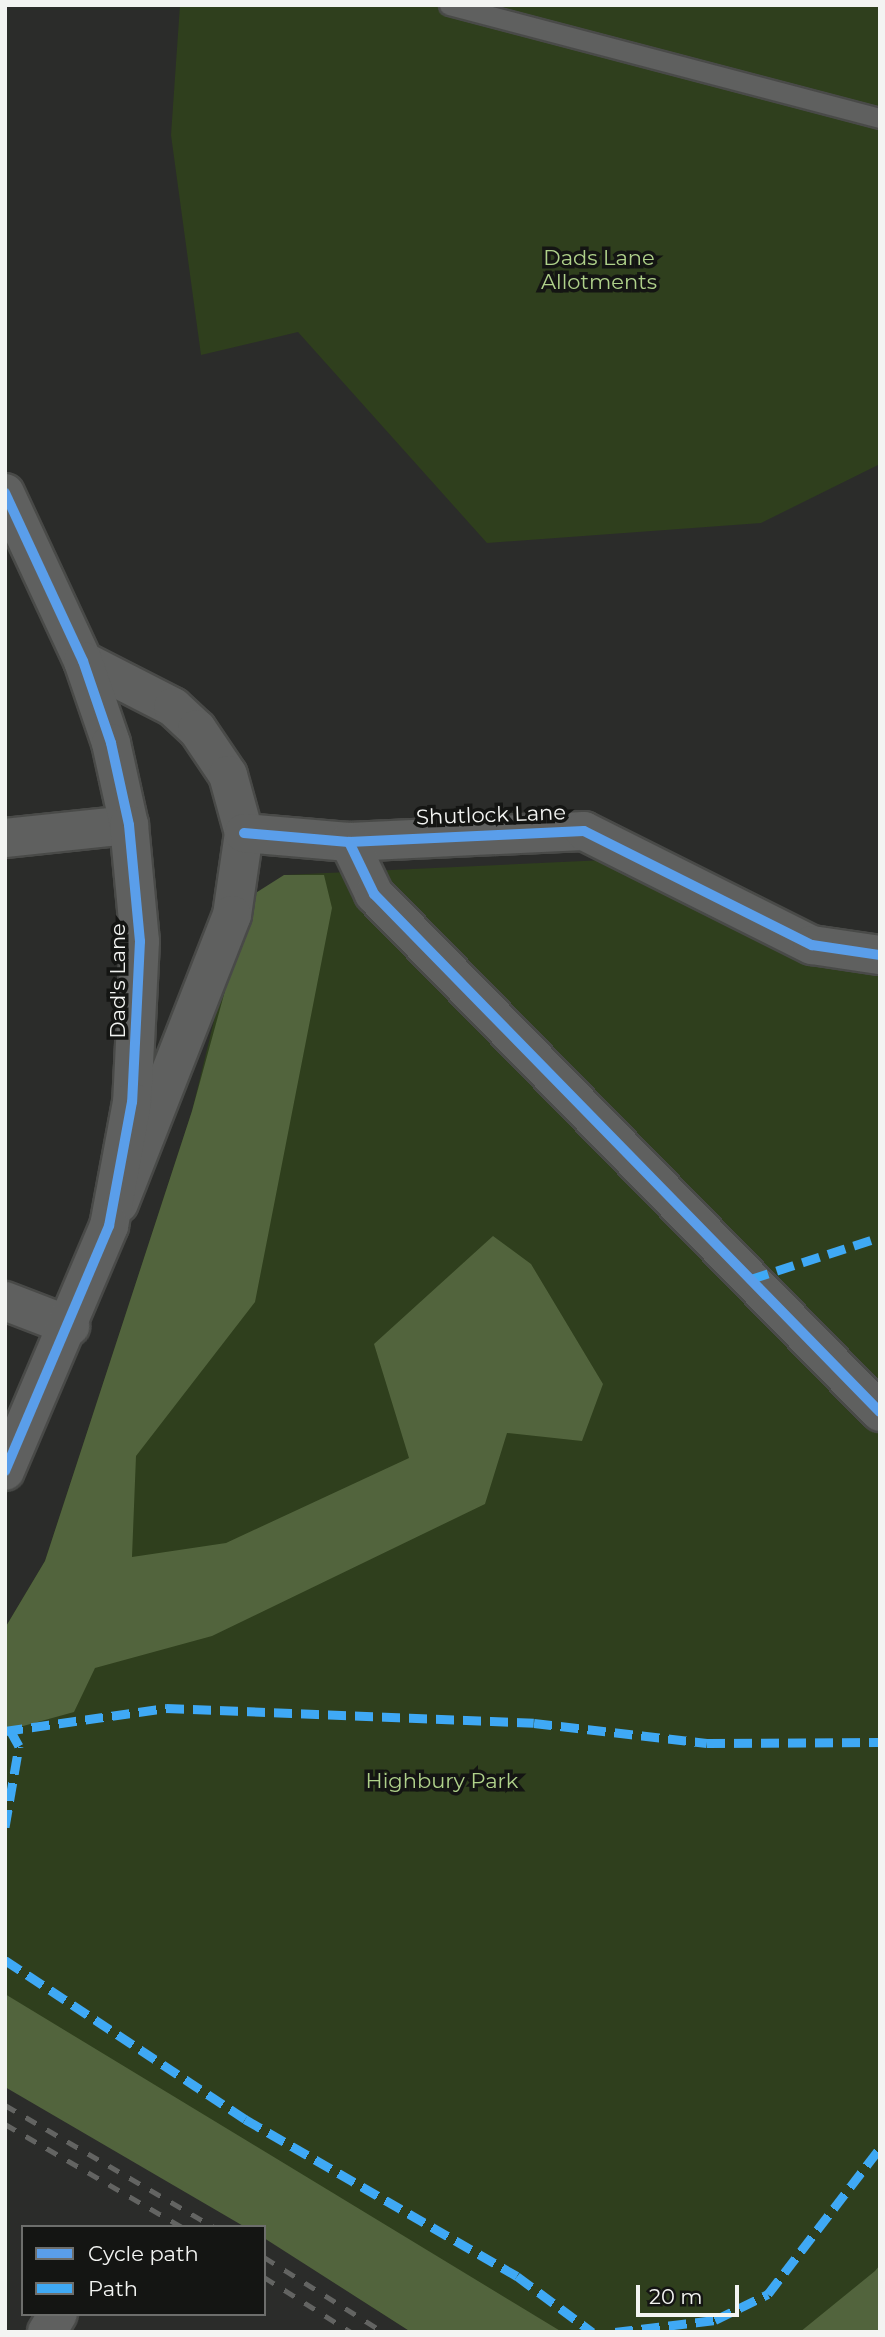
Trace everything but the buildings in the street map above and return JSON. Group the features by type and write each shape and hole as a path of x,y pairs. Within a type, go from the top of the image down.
{"street":[{"name":"Dad's Lane","path":"5,493 83,661 129,825 139,941 137,1048 109,1226 70,1326 5,1471"},
{"path":"83,661 173,706 197,729 228,775 244,833 232,915 144,1152 109,1226"},
{"path":"5,838 129,825"},
{"name":"Shutlock Lane","path":"244,833 349,842 584,831 812,945 880,955"},
{"path":"349,842 374,894 880,1412"},
{"path":"5,1301 70,1326"},
{"path":"47,2332 57,2316"}],"lane":[{"path":"449,5 880,118"}],"green space":[{"name":"Dads Lane Allotments","path":"180,5 880,5 880,464 761,523 487,543 298,332 201,355 171,135"},
{"name":"Highbury Park","path":"605,860 706,916 827,963 880,964 880,2332 411,2332 266,2238 266,2225 260,2225 5,2085 5,1628 45,1561 192,1111 230,955 284,875"},
{"path":"284,875 324,875 332,908 255,1302 136,1456 132,1557 226,1543 409,1458 374,1344 493,1236 531,1264 603,1384 582,1441 507,1433 485,1504 212,1636 95,1668 74,1712 5,1731 5,1628 45,1561 192,1111 251,896"},
{"path":"5,1994 562,2332 411,2332 266,2239 266,2225 242,2225 5,2087"},
{"path":"880,2265 880,2332 800,2332 875,2271"}],"railway":[{"path":"5,2105 211,2225"},
{"path":"5,2124 179,2225"},
{"path":"266,2258 383,2332"},
{"path":"266,2278 351,2332"}],"marked path":[{"path":"751,1279 880,1237"},
{"path":"5,1731 166,1708 534,1723 707,1743 880,1742"},
{"path":"5,1827 19,1746 10,1730"},
{"path":"5,1960 245,2119 517,2276 592,2332"},
{"path":"615,2332 715,2320 768,2294 880,2148"}],"cycle path":[{"path":"5,493 83,661 111,743 129,825 140,941 132,1102 109,1226 5,1471"},
{"path":"244,833 349,842 584,831 812,945 880,955"},
{"path":"349,842 374,894 880,1412"}]}
